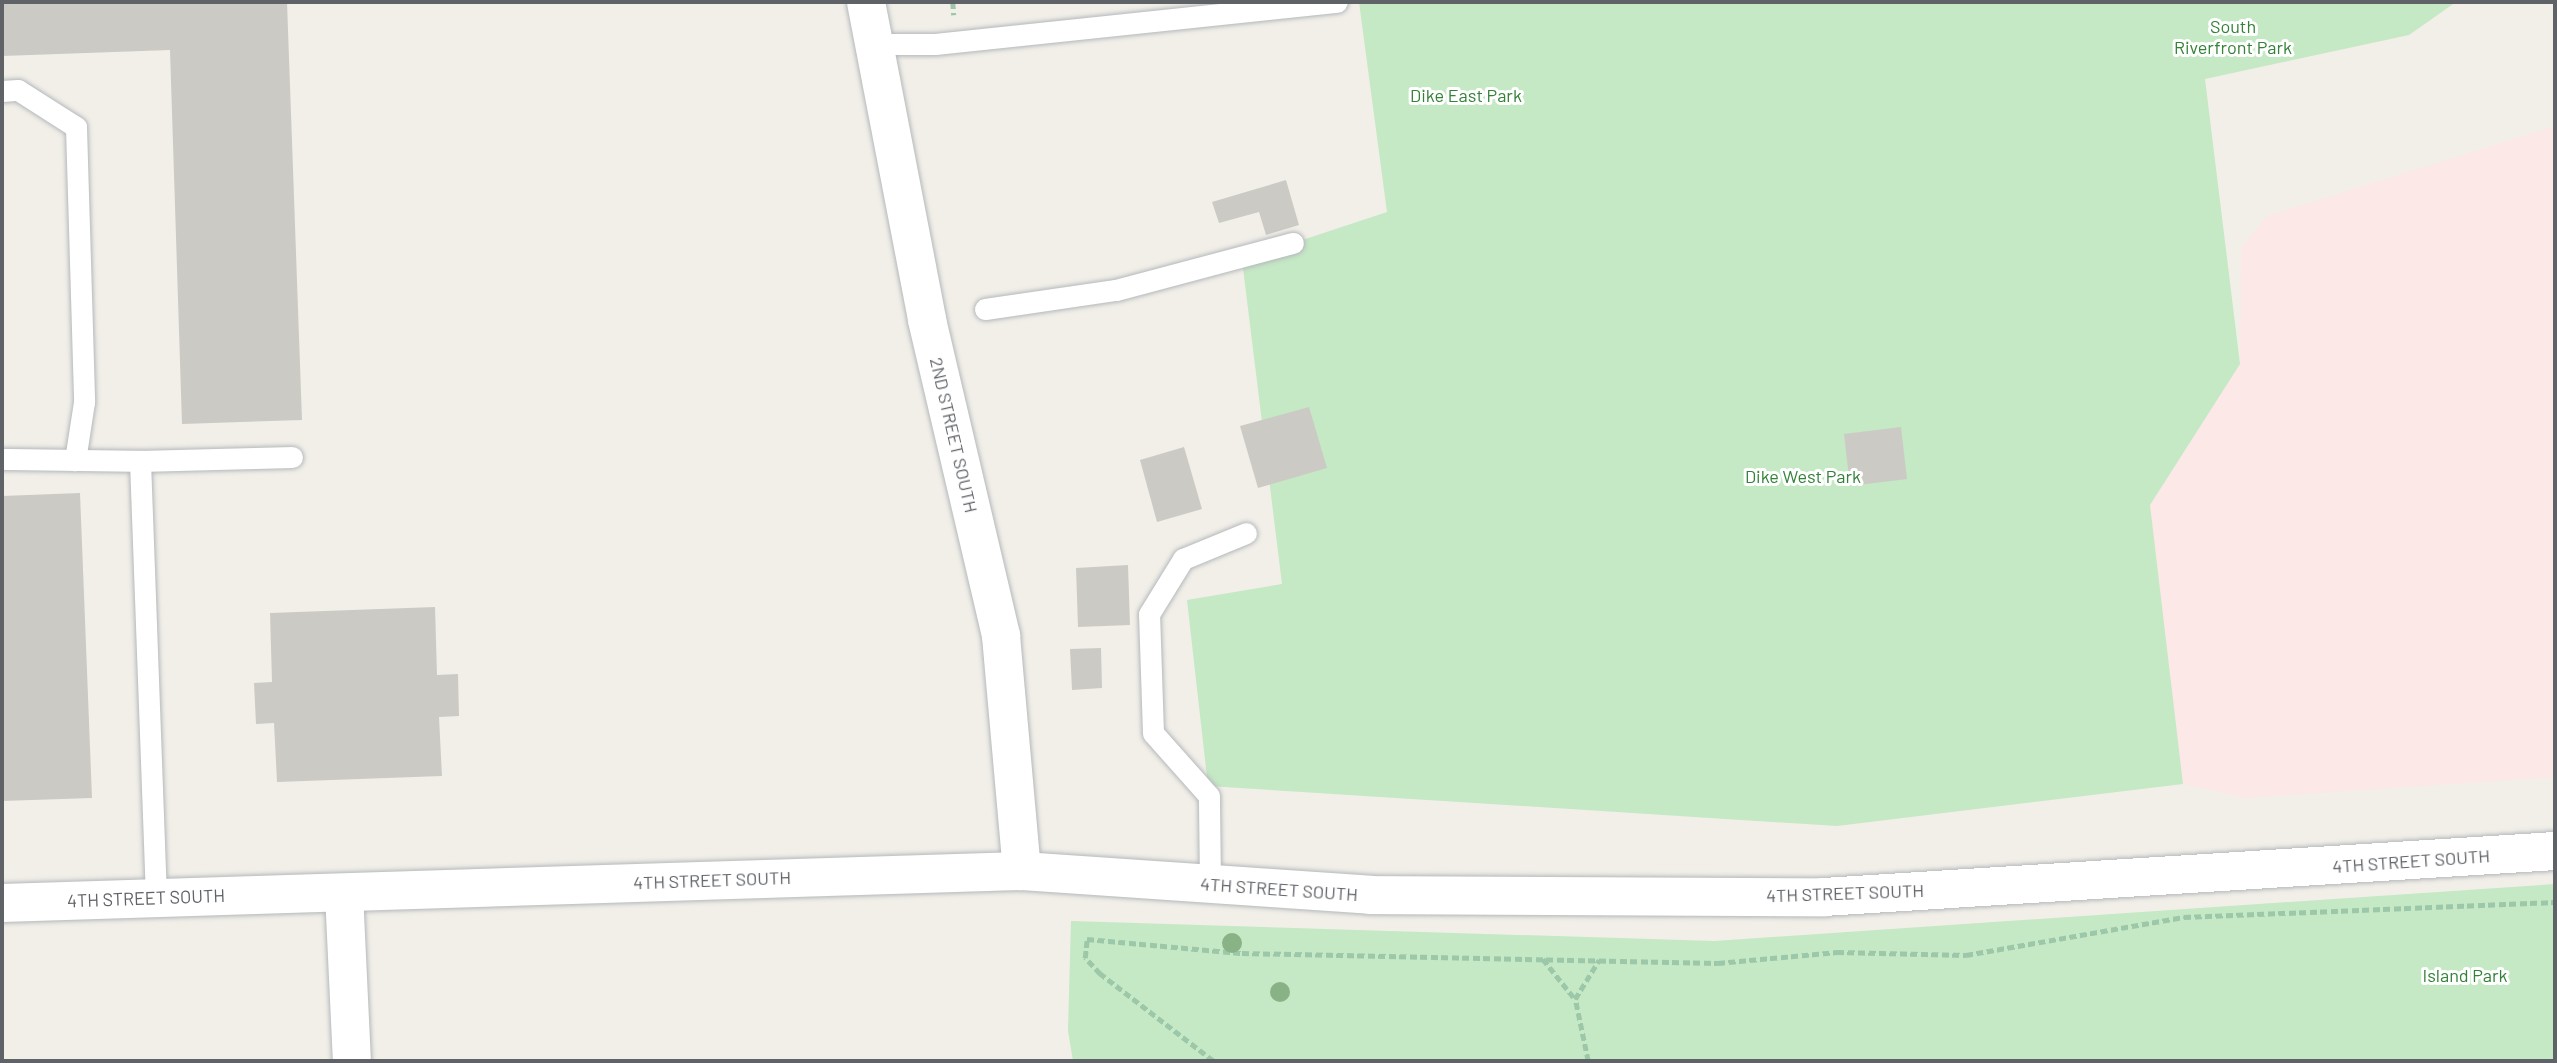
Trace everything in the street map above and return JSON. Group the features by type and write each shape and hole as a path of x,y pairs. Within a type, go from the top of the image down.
{"street":[{"name":"2ND STREET SOUTH","path":"866,2 871,44 927,320 1001,636 1022,872"},
{"name":"4TH STREET SOUTH","path":"2,903 156,896 344,893 1022,872 1370,895 1824,897 2555,851"},
{"path":"344,893 352,1061"}],"lane":[{"path":"871,44 935,44 1337,2"},
{"path":"2,90 18,90 76,127 84,402 75,460"},
{"path":"985,309 1116,290 1293,243"},
{"path":"2,459 140,461 292,457"},
{"path":"140,461 156,896"},
{"path":"1210,884 1209,796 1153,733 1149,614 1183,559 1246,533"}],"path":[{"path":"1213,1061 1100,974 1086,958 1087,939 1242,953 1718,963 1837,952 1966,955 2184,917 2555,902"},
{"path":"1543,959 1575,999 1588,1061"},
{"path":"1575,999 1599,960"}],"shaded area":[{"path":"2555,126 2555,777 2245,798 2183,784 2150,505 2240,364 2241,248 2267,216"}],"green space":[{"name":"Dike West Park","path":"1359,2 2456,2 2409,35 2205,79 2240,364 2150,505 2183,784 1837,826 1208,786 1187,600 1282,584 1242,260 1387,212"},
{"name":"Island Park","path":"2555,884 2555,1061 1073,1061 1068,1031 1071,921 1714,941"}],"building":[{"path":"2,2 287,2 302,420 182,424 170,50 2,56"},
{"path":"1286,180 1299,225 1266,235 1259,212 1219,223 1212,202"},
{"path":"1309,407 1327,468 1258,488 1240,426"},
{"path":"1901,427 1907,479 1850,486 1844,434"},
{"path":"1184,447 1202,509 1157,522 1140,460"},
{"path":"80,493 92,798 2,801 2,496"},
{"path":"1128,565 1130,625 1078,627 1076,568"},
{"path":"435,607 437,675 458,674 459,716 439,717 442,776 277,782 274,723 256,724 254,683 272,682 270,613"},
{"path":"1101,648 1102,688 1072,690 1070,649"}],"park label":[{"name":"South Riverfront Park","path":"2233,37"},
{"name":"Dike East Park","path":"1466,95"}]}
